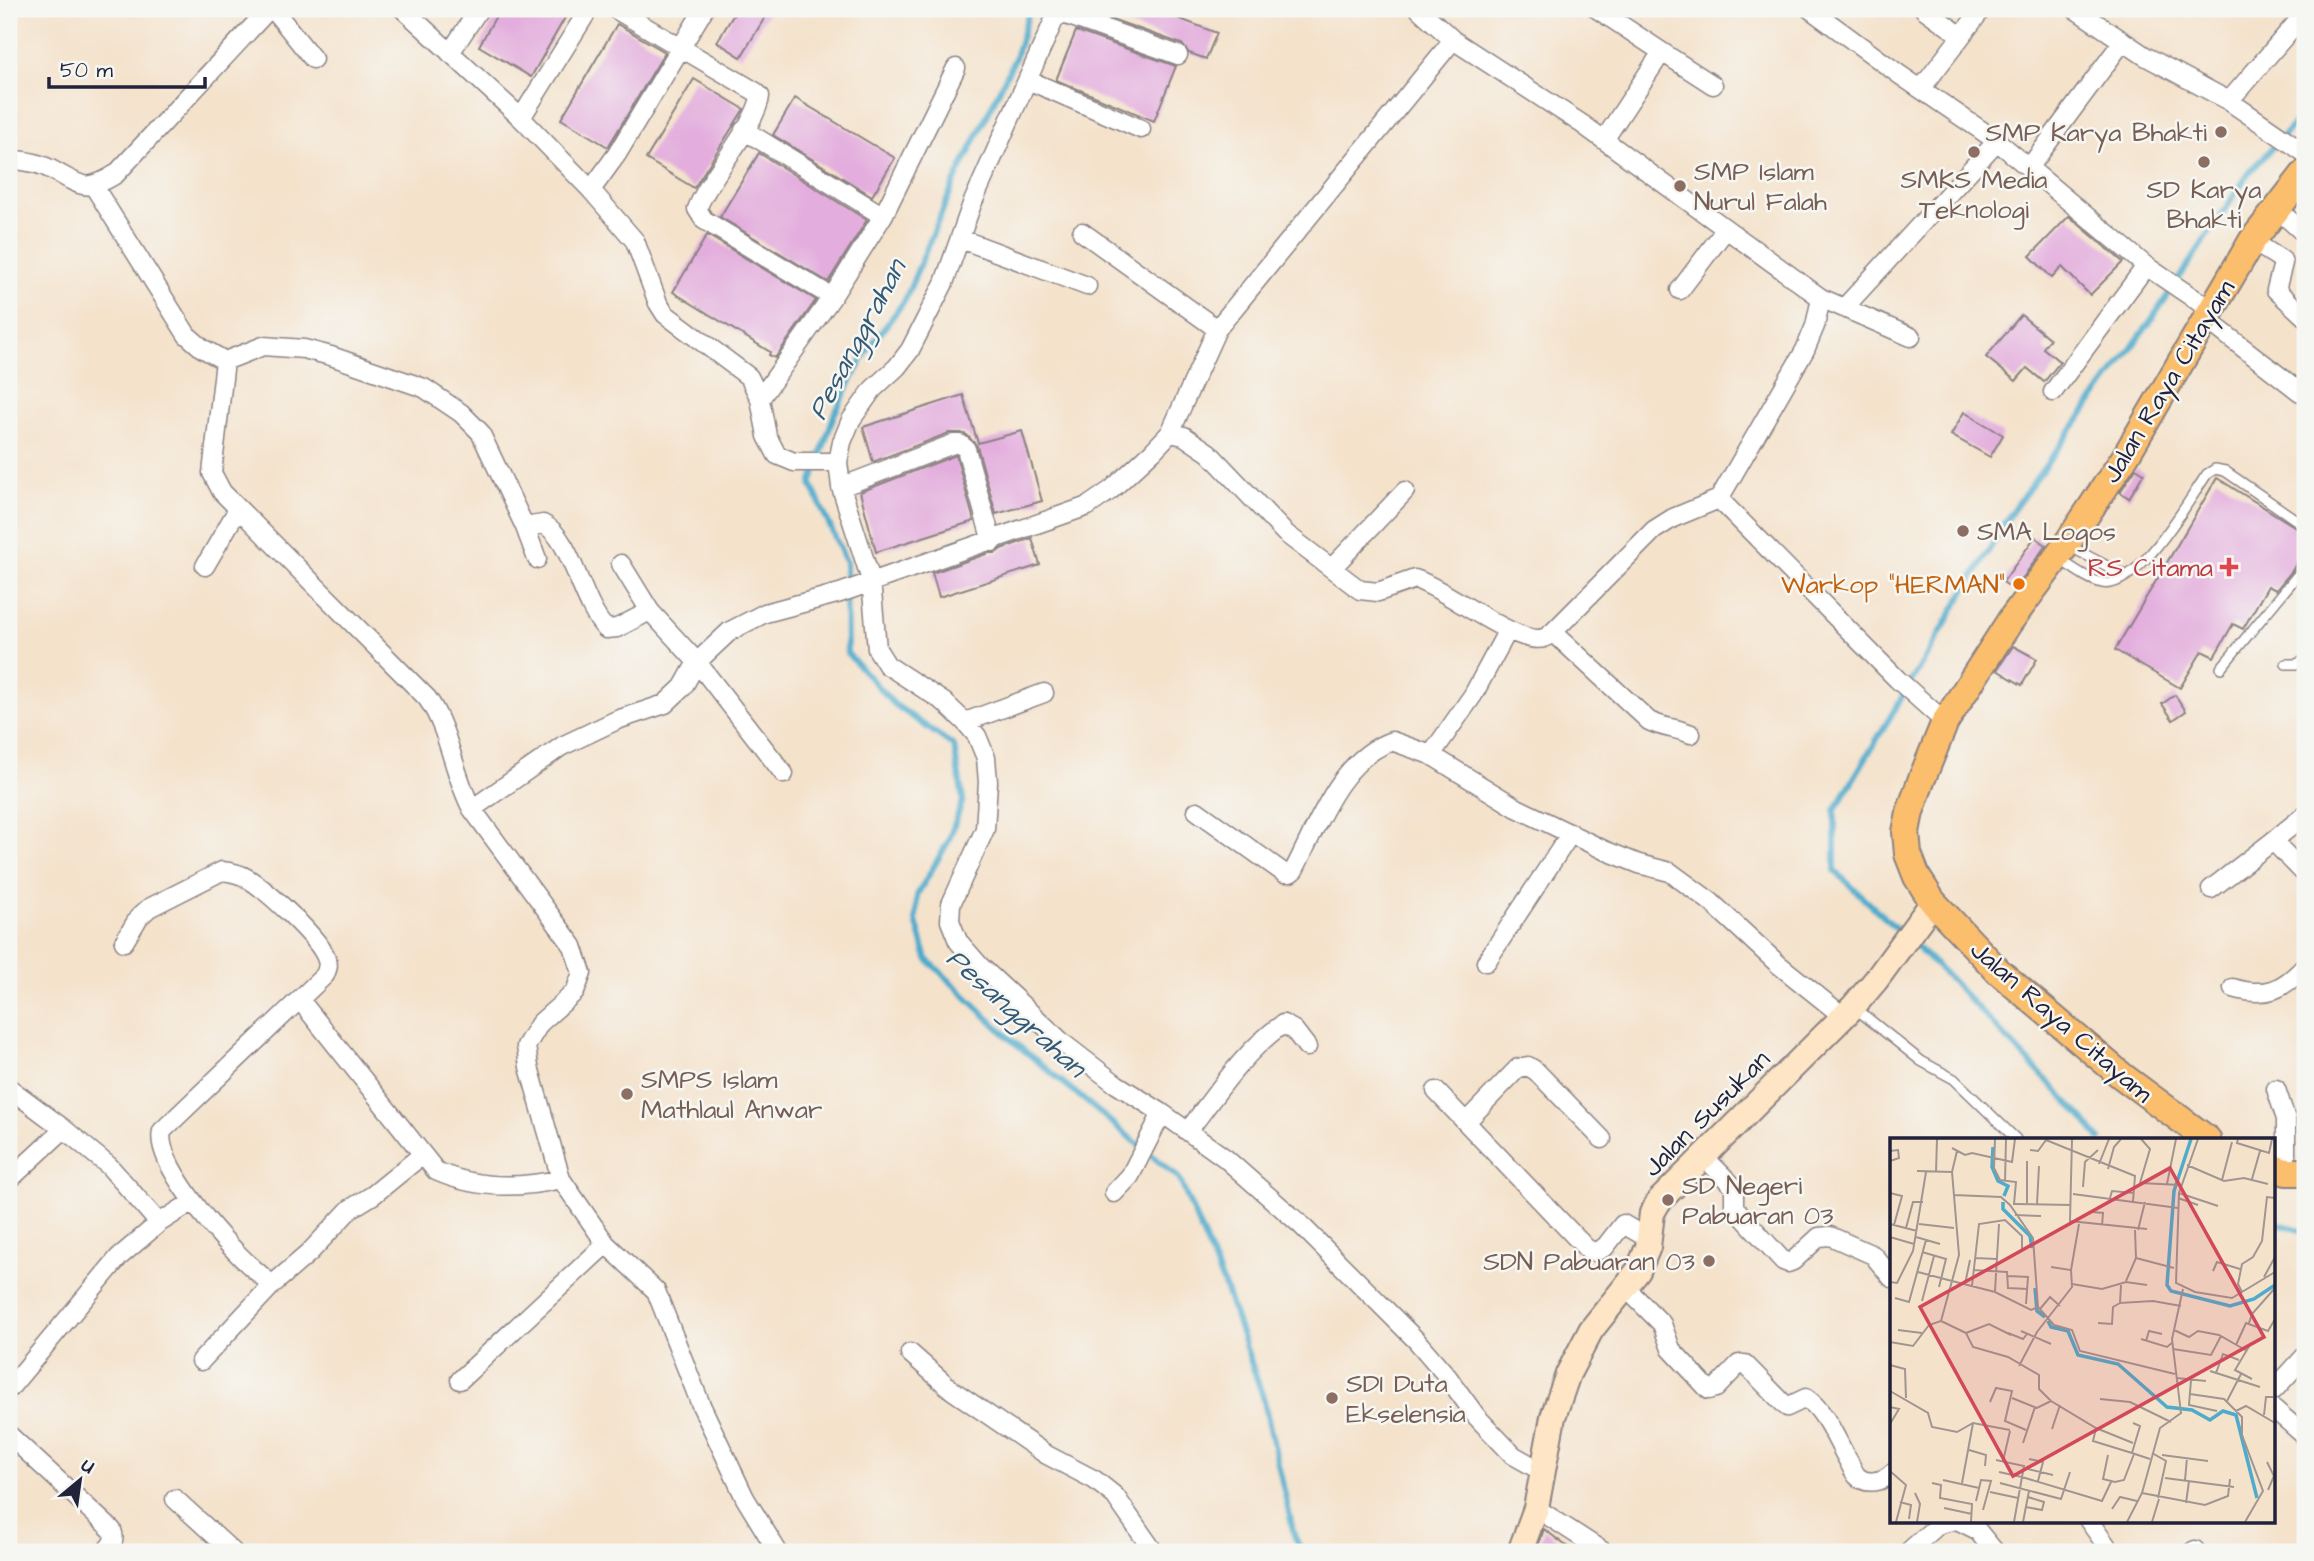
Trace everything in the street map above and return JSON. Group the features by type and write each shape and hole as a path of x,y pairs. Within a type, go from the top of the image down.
{"main road":[{"name":"Jalan Raya Citayam","path":"2202,1138 2122,1076 1926,911 1908,854 1906,832 1921,781 1945,722 2010,621 2062,551 2125,457 2205,310 2276,208 2304,159"}],"street":[{"path":"9,160 33,162 82,186 103,181 271,9 313,59"},
{"path":"450,53 479,9"},
{"path":"521,118 589,9"},
{"path":"615,9 760,96 760,102 702,196 697,209 704,220 832,297"},
{"path":"592,190 617,154 704,9"},
{"path":"1419,9 1453,40 1604,140 1821,298 1911,338"},
{"path":"1597,9 1713,85"},
{"path":"1810,9 1997,141 2152,270 2205,310 2300,392"},
{"path":"1924,9 1960,35"},
{"path":"1921,89 1982,9"},
{"path":"2075,9 2123,41 2266,125 2304,159"},
{"path":"408,10 592,190 635,241 658,303 665,314 749,377 760,399 766,436 777,455 794,462 832,463"},
{"path":"1178,55 1058,10 972,204 944,283 910,350 897,367 873,388 850,420 832,463 867,583 877,649 887,665 944,702 965,722 977,736 986,758 988,782 985,830 951,904 950,921 958,941 979,965 1063,1044 1158,1120 1188,1131 1225,1158 1344,1266 1416,1340 1476,1416 1513,1455 1541,1471"},
{"path":"2229,101 2305,13"},
{"path":"472,809 580,736 665,704 683,687 697,662 730,631 765,613 841,593 992,542 1088,506 1111,490 1170,433 1217,329 1453,40"},
{"path":"2029,168 2123,41"},
{"path":"1604,140 1662,52"},
{"path":"760,399 832,297 883,216 956,68"},
{"path":"1028,80 1141,129"},
{"path":"744,130 883,216"},
{"path":"1844,308 1997,141"},
{"path":"103,181 187,335 202,348 231,358 263,346 304,349 424,388 461,412 480,432 525,527 537,559"},
{"path":"2276,208 2305,234"},
{"path":"1680,290 1726,229"},
{"path":"1082,232 1217,329"},
{"path":"961,239 1087,286"},
{"path":"2252,241 2281,260 2283,266 2276,290 2305,317"},
{"path":"2053,392 2152,270"},
{"path":"1170,433 1184,436 1209,453 1285,533 1360,590 1378,592 1415,579 1423,581 1508,630 1527,638 1544,639 1654,530 1673,517 1719,499 1805,350 1815,326 1821,298"},
{"path":"231,358 212,473 222,492 427,698 437,712 463,793 472,809 573,946 582,973 575,992 540,1023 526,1046 529,1067 561,1179 606,1244 656,1291 701,1405 768,1549"},
{"path":"841,487 953,444 960,444 966,449 992,542"},
{"path":"1332,568 1405,491"},
{"path":"1719,499 1897,679 1945,722"},
{"path":"205,566 238,509"},
{"path":"525,527 543,524 551,527 596,616 606,629 617,628 650,611"},
{"path":"621,564 650,611 697,662 784,774"},
{"path":"1431,755 1473,695 1508,630"},
{"path":"1553,632 1649,721 1664,728 1691,734"},
{"path":"965,722 1044,693"},
{"path":"1197,811 1284,873 1290,873 1345,774 1366,754 1392,741 1431,755 1517,808 1615,855 1671,872 1711,902 1778,964 1849,1012"},
{"path":"2211,888 2305,815"},
{"path":"1486,961 1571,833"},
{"path":"2273,841 2305,874"},
{"path":"124,942 139,917 149,908 222,871 246,877 285,908 313,938 326,957 328,968 325,975 162,1131 160,1138 162,1150 192,1202 236,1253 272,1285"},
{"name":"Jalan Susukan","path":"1520,1552 1536,1508 1553,1417 1569,1374 1591,1330 1638,1270 1648,1247 1652,1213 1703,1156 1849,1012 1926,911"},
{"path":"2233,988 2259,992 2280,988 2290,982 2305,966"},
{"path":"300,1000 436,1171 459,1181 529,1186 561,1179"},
{"path":"1188,1131 1238,1065 1264,1037 1283,1024 1289,1025 1307,1047"},
{"path":"1466,1122 1518,1068 1528,1066 1602,1139"},
{"path":"9,1088 109,1166 159,1223"},
{"path":"2276,1089 2286,1119 2288,1171"},
{"path":"1436,1091 1587,1249 1595,1252 1605,1247 1623,1224 1649,1239"},
{"path":"1114,1193 1130,1176 1158,1120"},
{"path":"9,1180 64,1129"},
{"path":"201,1361 272,1285 309,1253 349,1209 373,1195 422,1155"},
{"path":"1703,1156 1734,1186 1734,1207 1783,1261 1793,1261 1819,1237 1830,1236 1873,1255 1890,1276"},
{"path":"9,1389 118,1257 159,1223 192,1202"},
{"path":"460,1380 606,1244"},
{"path":"1625,1287 1662,1324 1671,1349 1709,1390 1716,1388 1739,1364 1745,1364 1783,1405 1791,1406 1806,1398 1810,1400 1821,1413 1857,1476 1868,1482 1890,1475"},
{"path":"909,1353 952,1390 1047,1455 1095,1480 1115,1496 1154,1552"},
{"path":"2276,1388 2305,1356"},
{"path":"2276,1411 2305,1436"},
{"path":"9,1435 112,1530 115,1537 113,1544 105,1552"},
{"path":"174,1499 233,1552"},
{"path":"1536,1508 1604,1552"},
{"path":"1908,1552 1938,1524 1947,1522"},
{"path":"1961,1522 1977,1530 1995,1552"},
{"path":"2090,1522 2111,1552"}],"lane":[{"path":"2062,551 2102,583 2117,583 2146,561 2207,474 2215,469 2225,471 2305,526"},
{"path":"2062,551 2126,576"},
{"path":"2221,668 2305,566"},
{"path":"2286,664 2298,664 2305,658"},
{"path":"1849,1012 1921,1061 1954,1079 2015,1138"}],"building":[{"path":"500,9 570,9 531,77 479,46"},
{"path":"737,9 770,9 741,57 717,42"},
{"path":"1154,9 1217,33 1206,59 1189,53 1182,44 1089,11"},
{"path":"617,24 665,52 608,147 561,119"},
{"path":"1076,31 1176,66 1154,121 1056,80"},
{"path":"694,79 744,109 694,188 646,159"},
{"path":"795,98 895,158 872,196 773,135"},
{"path":"759,153 867,220 828,282 720,217"},
{"path":"2069,216 2123,262 2090,295 2062,267 2052,278 2030,256"},
{"path":"707,235 816,300 775,358 769,355 770,352 673,292"},
{"path":"2021,315 2050,339 2043,348 2060,362 2044,382 2027,368 2016,381 1986,357"},
{"path":"963,395 978,443 1022,431 1042,501 996,514 977,446 967,435 961,433 949,433 873,462 863,427"},
{"path":"1964,412 2003,435 1990,457 1951,435"},
{"path":"956,455 974,521 876,552 860,492"},
{"path":"2136,468 2144,473 2129,498 2120,492"},
{"name":"RS Citama","path":"2217,478 2305,533 2305,548 2292,571 2276,590 2268,586 2243,629 2233,624 2214,657 2202,651 2180,688 2115,650"},
{"path":"2035,537 2046,545 2014,590 2003,582"},
{"path":"1032,538 1040,565 939,597 932,573 996,553"},
{"path":"2013,646 2037,659 2022,685 1997,670"},
{"path":"2175,695 2186,711 2173,720 2162,704"},
{"path":"1544,1529 1574,1552 1536,1552"}],"waterway":[{"name":"Pesanggrahan","path":"1030,9 1015,58 955,181 905,300 865,354 834,415 811,484 846,562 847,653 894,704 954,746 963,800 948,842 917,895 916,921 927,959 1009,1038 1179,1178 1226,1290 1263,1397 1294,1535 1302,1552"},
{"path":"1902,934 1835,871 1835,810 2011,513 2148,325 2249,173 2305,112"},
{"path":"1910,941 1945,974 2099,1138"},
{"path":"2276,1224 2305,1231"}],"place":[{"name":"SMP Karya Bhakti","path":"2221,132"},
{"name":"SMKS Media Teknologi","path":"1974,152"},
{"name":"SD Karya Bhakti","path":"2204,162"},
{"name":"SMP Islam Nurul Falah","path":"1680,186"},
{"name":"SMA Logos","path":"1963,531"},
{"name":"RS Citama","path":"2229,567"},
{"name":"Warkop \"HERMAN\"","path":"2019,584"},
{"name":"SMPS Islam Mathlaul Anwar","path":"627,1094"},
{"name":"SD Negeri Pabuaran 03","path":"1668,1200"},
{"name":"SDN Pabuaran 03","path":"1709,1261"},
{"name":"SDI Duta Ekselensia","path":"1332,1398"}]}
